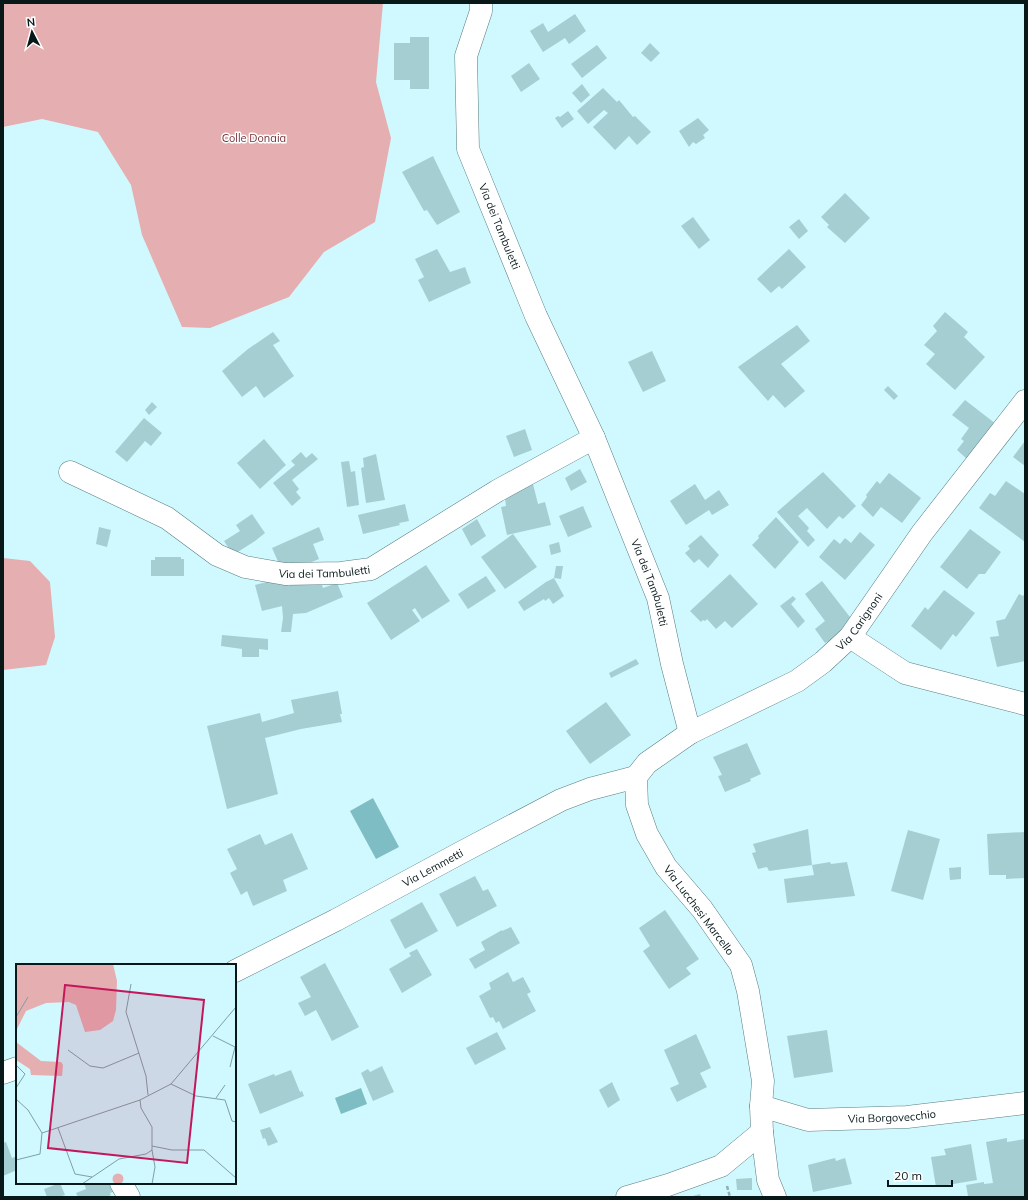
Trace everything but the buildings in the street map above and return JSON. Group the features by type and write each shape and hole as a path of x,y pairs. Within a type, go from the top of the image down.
{"street":[{"name":"Via dei Tambuletti","path":"481,3 481,11 466,56 468,149 536,316 594,438 658,598 672,664 690,733"},
{"name":"Via Carignoni","path":"636,777 647,763 690,733 797,681 823,662 850,637 922,533 1025,401"},
{"name":"Via dei Tambuletti","path":"70,472 167,518 217,555 245,567 285,574 341,573 371,569 497,491 594,438"},
{"path":"850,637 905,673 1025,704"},
{"name":"Via Lemmetti","path":"236,970 336,920 561,800 590,789 636,777"},
{"name":"Via Lucchesi Marcello","path":"636,777 636,805 647,834 666,867 702,909 741,965 748,991 763,1081 761,1106 762,1132 768,1180 775,1197"},
{"path":"3,1072 16,1068"},
{"name":"Via Borgovecchio","path":"761,1106 808,1120 907,1117 1025,1103"},
{"path":"627,1197 668,1185 721,1166 762,1132"},
{"path":"122,1184 129,1197"}],"green space":[{"name":"Colle Donaia","path":"3,3 383,3 376,82 391,138 375,222 324,252 289,297 210,328 182,327 142,235 131,185 98,132 42,119 3,127"},
{"path":"3,558 30,561 50,582 55,637 46,665 3,670"}],"water":[{"path":"373,798 399,847 376,859 350,811"},
{"path":"361,1088 367,1104 341,1114 335,1098"}]}
